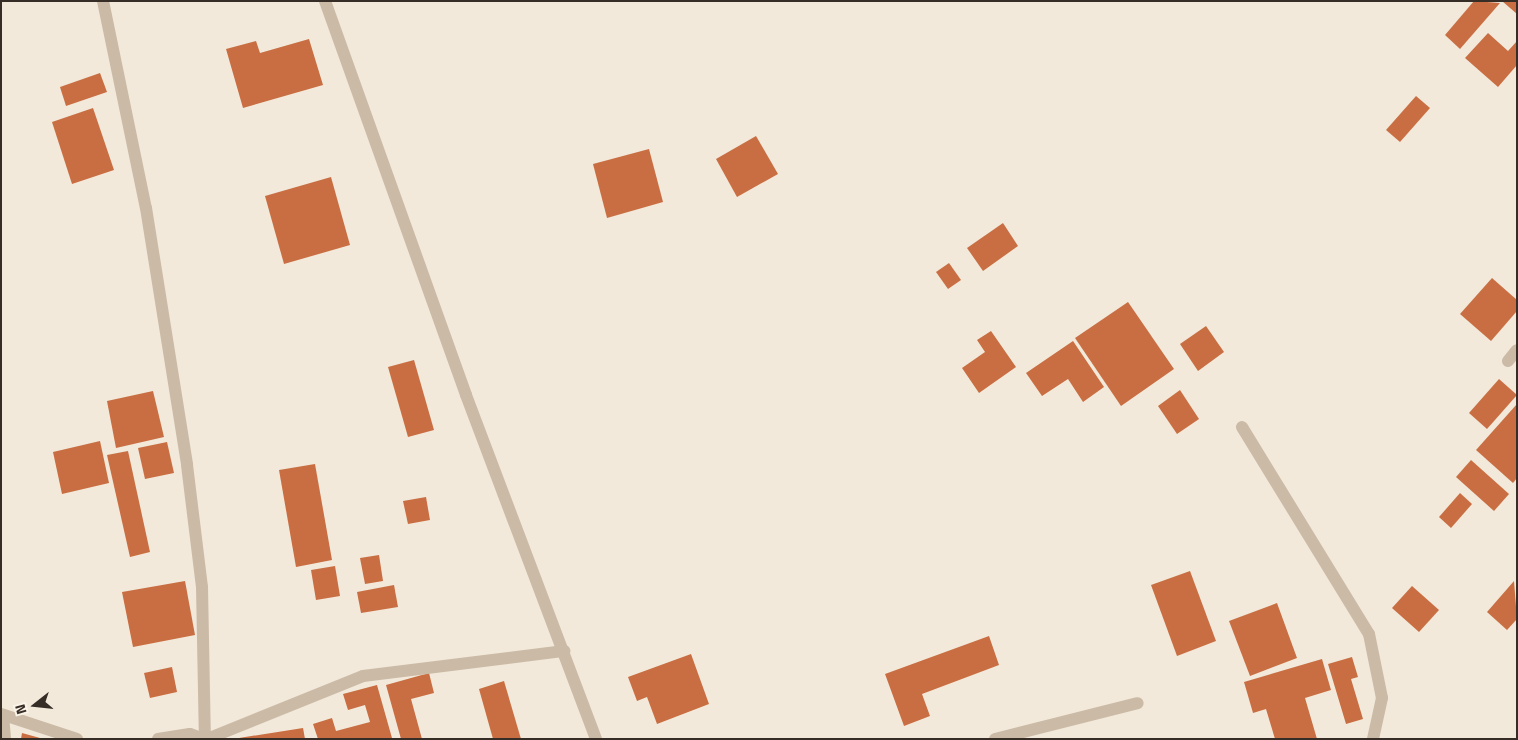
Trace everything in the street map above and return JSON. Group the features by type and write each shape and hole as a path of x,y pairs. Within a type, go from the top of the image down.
{"street":[{"path":"103,1 146,208 183,437 202,587 206,739"},
{"path":"325,1 466,395 596,739"},
{"path":"1508,361 1517,350"},
{"path":"1242,427 1369,634 1382,698 1374,739"},
{"path":"158,739 190,734 206,739 363,676 564,651"},
{"path":"994,739 1138,703"},
{"path":"5,739 2,715 76,739"}],"building":[{"path":"1474,1 1500,3 1460,49 1445,35"},
{"path":"1502,1 1517,1 1517,14"},
{"path":"1488,33 1508,51 1517,41 1517,65 1498,87 1465,58"},
{"path":"309,39 323,85 243,108 226,49 256,41 260,53"},
{"path":"100,73 107,92 66,106 60,87"},
{"path":"1416,96 1430,108 1400,142 1386,130"},
{"path":"93,108 114,170 72,184 52,122"},
{"path":"756,136 778,174 737,197 716,159"},
{"path":"649,149 663,202 607,218 593,164"},
{"path":"331,177 350,245 284,264 265,196"},
{"path":"1003,223 1018,246 983,271 967,248"},
{"path":"949,263 961,280 948,289 936,272"},
{"path":"1492,278 1517,300 1517,311 1491,341 1460,314"},
{"path":"1128,302 1174,369 1121,406 1075,338"},
{"path":"1206,326 1224,352 1198,371 1180,344"},
{"path":"991,331 1016,367 979,393 962,368 985,352 977,340"},
{"path":"1073,341 1104,387 1083,402 1068,379 1042,396 1026,373"},
{"path":"414,360 434,430 408,437 388,367"},
{"path":"1499,379 1517,395 1487,429 1469,413"},
{"path":"1180,390 1199,419 1177,434 1158,406"},
{"path":"153,391 164,437 116,448 107,401"},
{"path":"1517,404 1517,478 1513,483 1476,450"},
{"path":"100,441 109,483 62,494 53,452"},
{"path":"167,442 174,473 145,479 138,448"},
{"path":"128,451 150,552 130,557 107,455"},
{"path":"1471,460 1509,494 1494,511 1456,477"},
{"path":"315,464 332,560 296,567 279,470"},
{"path":"1460,493 1472,504 1451,528 1439,517"},
{"path":"426,497 430,520 408,524 403,501"},
{"path":"379,555 383,581 365,584 360,558"},
{"path":"335,566 340,596 316,600 311,570"},
{"path":"1190,571 1216,641 1177,656 1151,585"},
{"path":"185,581 195,635 133,647 122,592"},
{"path":"1514,581 1517,619 1507,630 1487,612"},
{"path":"394,585 398,607 361,613 357,592"},
{"path":"1412,586 1439,610 1419,632 1392,608"},
{"path":"1277,603 1297,658 1250,676 1229,621"},
{"path":"989,636 999,665 922,694 930,716 904,726 885,674"},
{"path":"691,654 709,704 657,724 647,697 637,701 628,677"},
{"path":"1352,657 1358,677 1351,679 1363,719 1346,724 1328,664"},
{"path":"1322,659 1331,690 1305,698 1317,739 1275,739 1266,709 1253,713 1244,682"},
{"path":"172,667 177,692 150,698 144,673"},
{"path":"429,673 434,693 411,699 422,739 401,739 386,685"},
{"path":"504,681 521,739 493,739 479,689"},
{"path":"377,685 392,738 318,739 313,724 332,718 336,731 370,722 365,705 348,710 343,694"},
{"path":"303,728 305,739 239,739 239,738"},
{"path":"22,733 40,738 40,739 21,739"}]}
